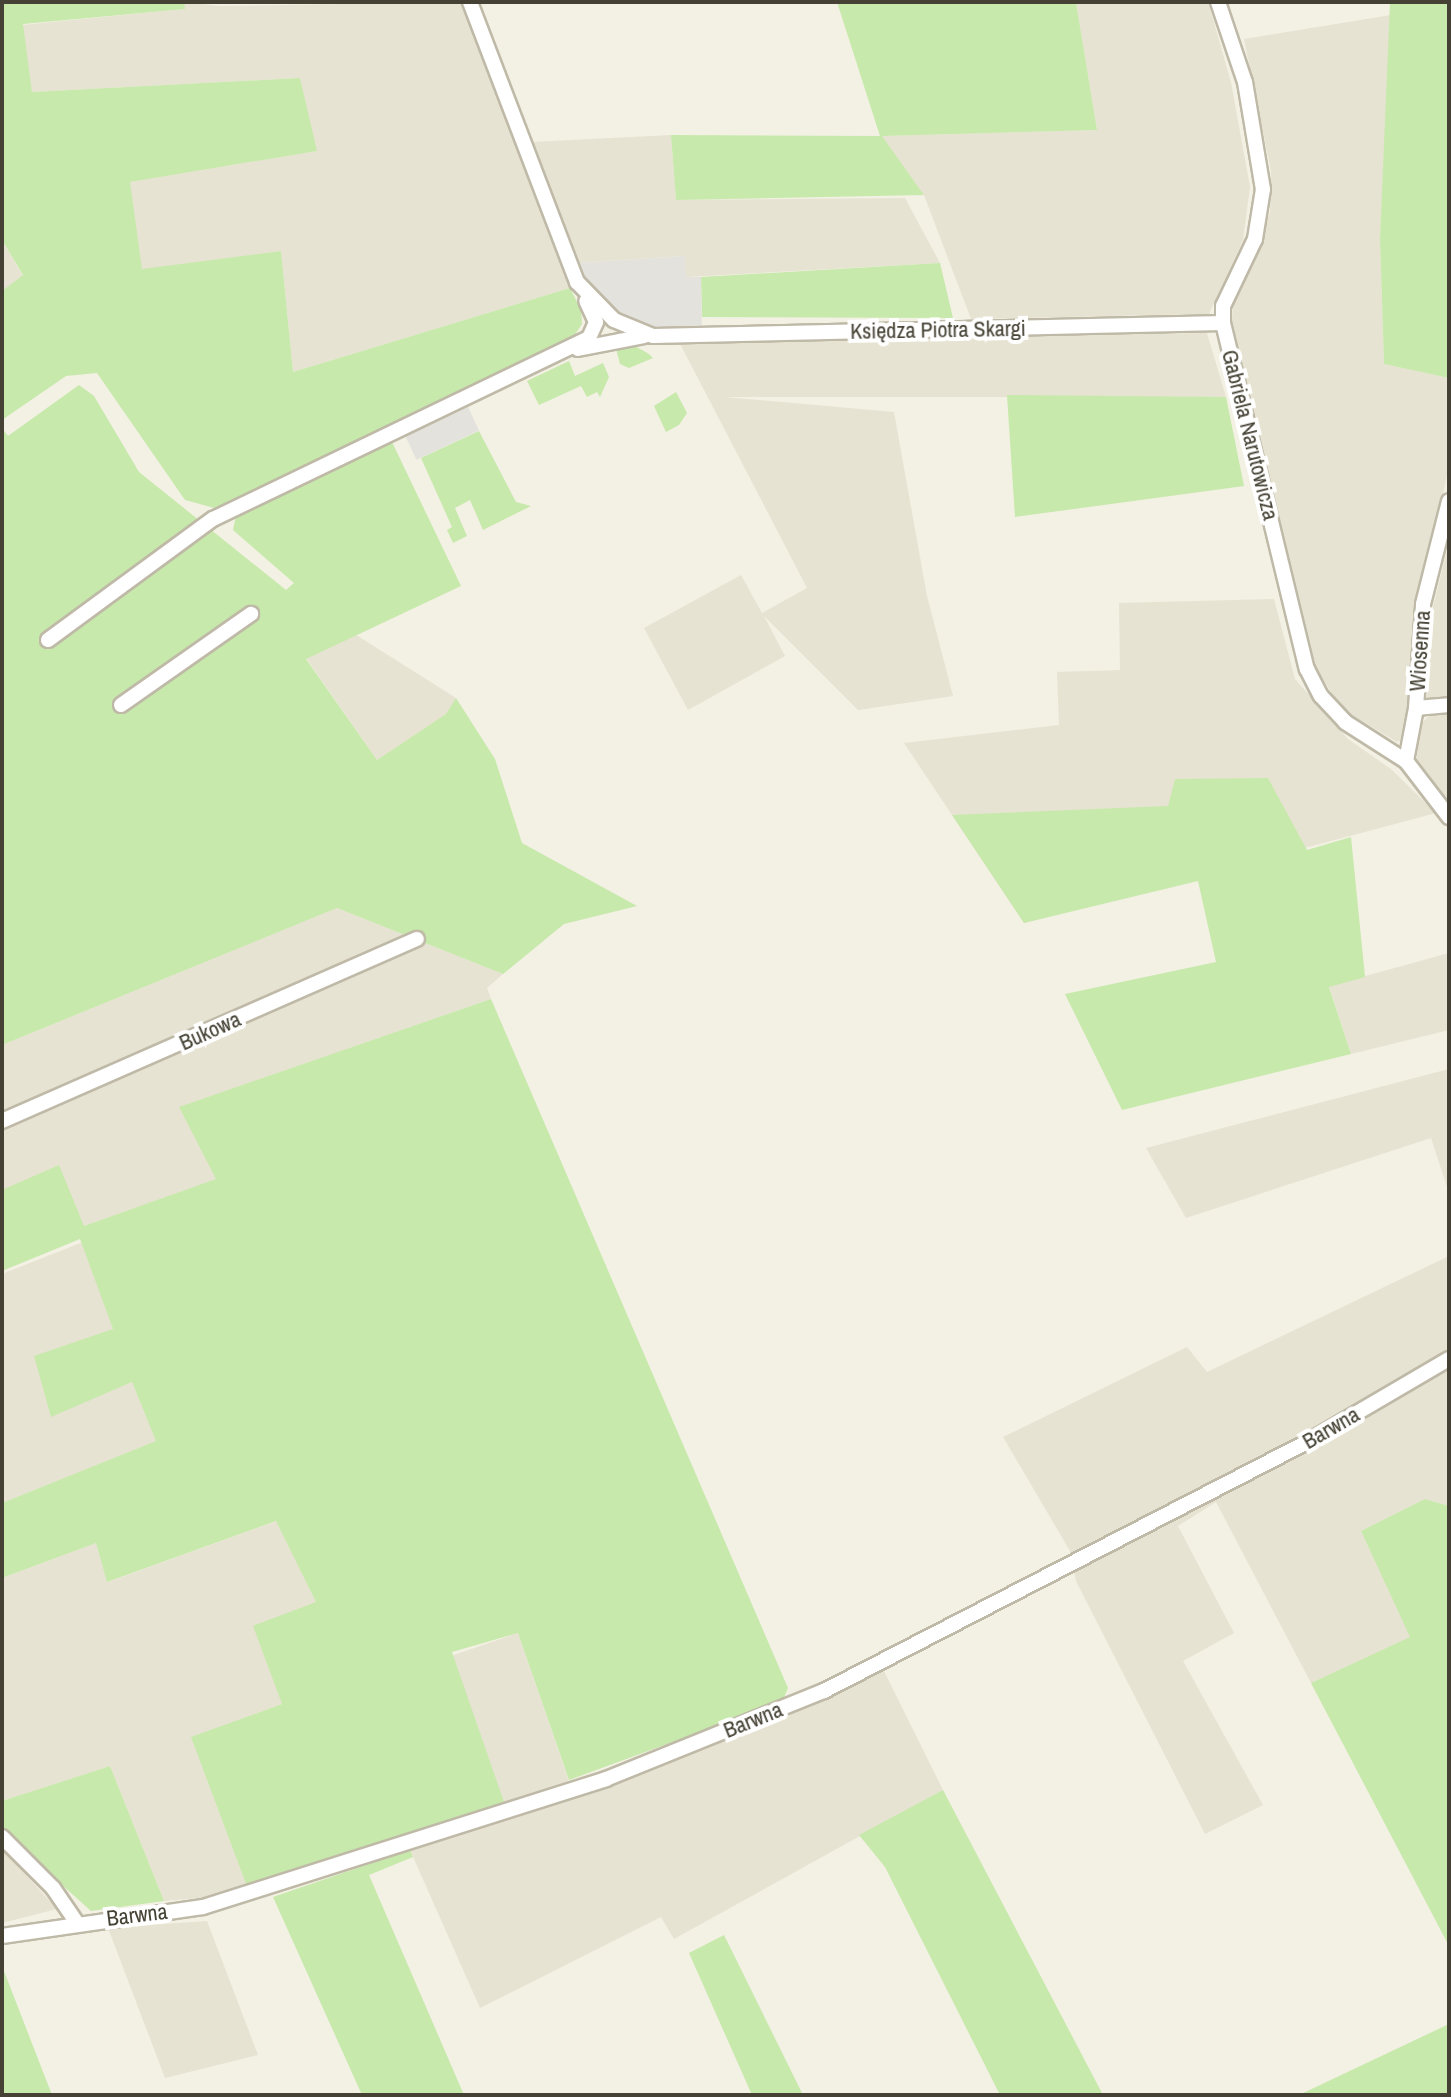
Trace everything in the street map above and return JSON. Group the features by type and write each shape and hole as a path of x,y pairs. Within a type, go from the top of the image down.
{"street":[{"name":"Księdza Piotra Skargi","path":"48,640 213,519 555,356 596,330 470,2"},
{"name":"Gabriela Narutowicza","path":"1218,2 1245,82 1263,189 1255,239 1223,306 1223,323 1307,669 1321,696 1345,722 1406,761 1449,817"},
{"name":"Księdza Piotra Skargi","path":"577,282 614,320 653,336"},
{"name":"Księdza Piotra Skargi","path":"555,356 627,336 1223,323"},
{"name":"Wiosenna","path":"1406,761 1416,708 1423,604 1449,501"},
{"path":"121,705 251,614"},
{"name":"Wiosenna","path":"1416,708 1449,705"},
{"name":"Bukowa","path":"2,1121 417,939"},
{"name":"Barwna","path":"2,1936 203,1907 606,1779 810,1697 1051,1578 1309,1441 1449,1359"},
{"path":"2,1837 53,1888 77,1923"}],"shaded area":[{"path":"184,2 220,6 465,2 570,288 293,372 281,251 142,270 129,182 316,151 300,78 32,92 22,25 184,9"},
{"path":"1076,2 1208,2 1231,82 1250,187 1243,240 1209,314 971,319 924,195 881,136 1097,130"},
{"path":"1391,15 1380,239 1384,364 1449,378 1449,466 1419,607 1406,737 1397,742 1342,709 1312,662 1232,321 1233,302 1270,213 1271,171 1244,39"},
{"path":"671,135 676,200 905,198 940,263 686,277 684,256 576,263 531,142"},
{"path":"2,240 23,276 2,291"},
{"path":"685,256 686,277 701,277 702,333 653,336 594,305 576,263"},
{"path":"1207,333 1226,397 724,397 894,412 927,596 953,696 858,710 764,616 785,656 688,710 644,628 741,575 762,613 807,588 678,340"},
{"path":"468,407 479,431 416,460 405,436"},
{"path":"1449,543 1449,699 1422,701 1428,626"},
{"path":"1274,599 1295,679 1348,739 1391,769 1436,813 1024,923 904,743 1059,725 1057,672 1120,670 1119,603"},
{"path":"353,633 456,698 447,714 377,760 306,658"},
{"path":"1449,713 1449,802 1416,764 1421,724 1431,714"},
{"path":"337,908 503,974 487,988 491,999 180,1107 217,1179 84,1226 2,1190 2,1045"},
{"path":"1449,953 1449,1030 1351,1054 1329,986"},
{"path":"1449,1069 1449,1193 1431,1138 1186,1218 1146,1148"},
{"path":"83,1242 113,1329 51,1416 132,1382 157,1441 2,1503 2,1274"},
{"path":"1449,1256 1449,1360 1280,1461 1449,1368 1449,1506 1425,1499 1361,1531 1411,1637 1311,1683 1216,1502 1178,1526 1234,1633 1183,1661 1263,1805 1205,1834 1076,1581 1070,1551 1003,1437 1187,1347 1207,1372"},
{"path":"277,1521 316,1602 282,1704 192,1738 246,1884 210,1897 164,1901 110,1766 2,1801 2,1578 96,1543 108,1582"},
{"path":"518,1633 569,1781 503,1803 452,1656"},
{"path":"884,1671 943,1790 674,1939 661,1917 480,2008 410,1850 559,1802"},
{"path":"3,1850 57,1909 2,1923"},
{"path":"207,1921 258,2055 165,2078 108,1928"}],"green space":[{"path":"2,2 184,2 185,9 23,24 32,92 300,78 317,151 130,182 142,269 281,251 293,372 570,288 581,310 582,324 574,336 218,509 185,500 97,373 66,376 2,420 2,291 23,275 2,240"},
{"path":"837,2 1076,2 1097,130 882,136 924,195 676,200 671,135 880,136"},
{"path":"1390,2 1449,2 1449,378 1384,364 1380,239"},
{"path":"940,263 953,318 702,317 701,277"},
{"path":"626,341 653,358 629,368 620,364 615,345"},
{"path":"569,361 575,376 603,363 609,377 600,397 597,392 587,397 581,386 539,405 527,381"},
{"path":"79,385 94,396 139,472 286,590 294,583 233,530 236,516 392,442 461,586 306,659 377,760 446,714 456,698 495,759 522,843 637,906 564,924 503,974 337,908 2,1045 2,428 8,436"},
{"path":"676,392 687,413 679,425 666,432 654,406"},
{"path":"1007,395 1226,397 1244,486 1015,517"},
{"path":"479,431 516,502 531,506 483,530 470,500 455,508 467,536 453,543 447,530 452,527 421,458"},
{"path":"1268,778 1307,850 1351,837 1365,977 1329,987 1351,1054 1122,1110 1065,994 1216,962 1198,881 1024,923 952,815 1168,806 1175,779"},
{"path":"491,999 788,1688 782,1702 569,1780 518,1633 452,1652 504,1802 246,1884 191,1737 282,1704 253,1626 316,1602 276,1521 107,1582 96,1543 2,1578 2,1503 156,1441 132,1382 51,1417 34,1356 113,1329 80,1239 2,1271 2,1190 59,1165 84,1226 216,1179 179,1107"},
{"path":"1425,1499 1449,1506 1449,1946 1311,1683 1410,1637 1361,1531"},
{"path":"110,1766 164,1901 91,1911 2,1831 2,1801"},
{"path":"943,1790 1103,2095 1000,2095 885,1867 859,1835"},
{"path":"410,1850 413,1857 369,1875 464,2095 362,2095 273,1897"},
{"path":"724,1935 803,2095 752,2095 689,1953"},
{"path":"2,1966 52,2095 2,2095"},
{"path":"1449,2024 1449,2095 1299,2095"}]}
